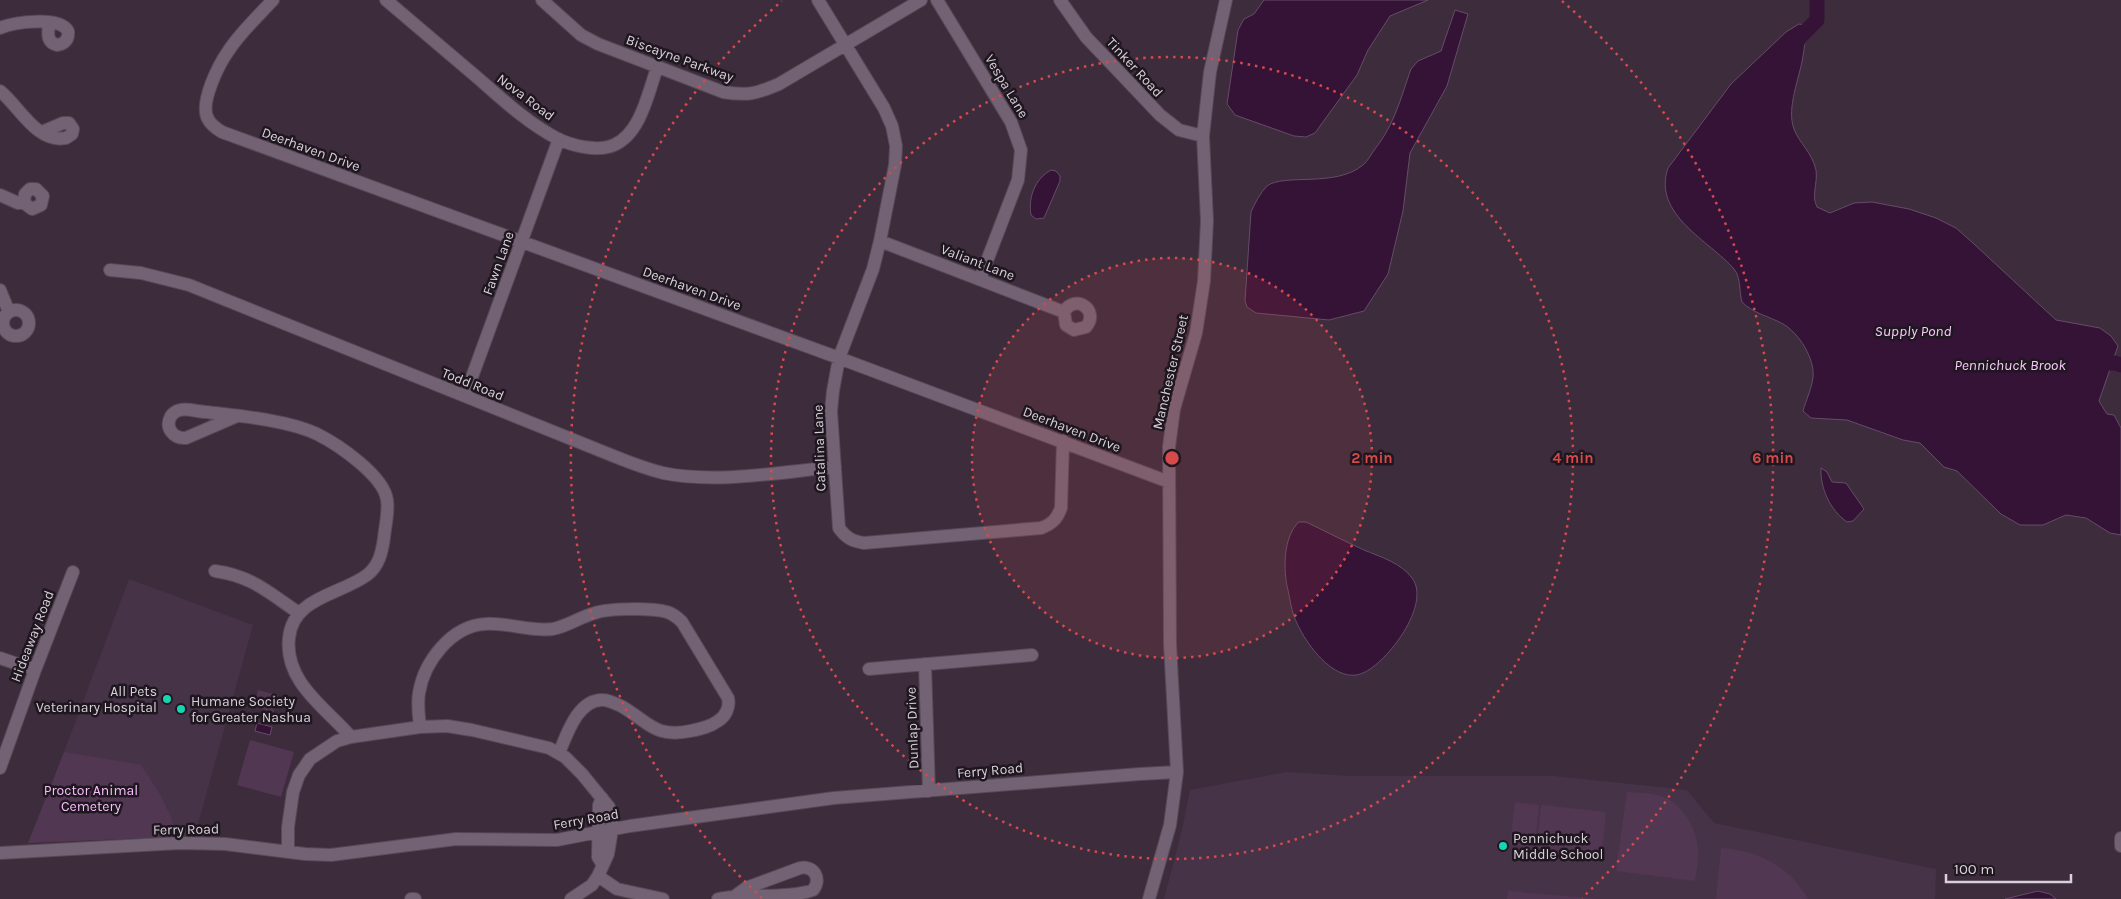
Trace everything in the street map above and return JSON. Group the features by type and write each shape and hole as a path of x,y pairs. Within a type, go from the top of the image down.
{"street":[{"name":"Deerhaven Drive","path":"273,0 230,49 221,63 207,100 208,119 214,126 230,136 522,241 1169,482"},
{"name":"Nova Road","path":"386,0 523,117 559,139 574,145 592,148 613,146 624,138 638,122 657,68"},
{"name":"Biscayne Parkway","path":"542,0 582,35 598,44 723,92 743,96 764,91 779,84 921,0"},
{"name":"Catalina Lane","path":"818,0 884,108 892,126 896,146 895,165 873,269 839,358 830,411 839,528 845,536 854,541 874,542 1040,528 1050,525 1057,518 1060,508 1063,441"},
{"name":"Vespa Lane","path":"937,0 1012,122 1021,150 1018,180 980,279"},
{"name":"Tinker Road","path":"1060,0 1086,36 1160,115 1179,130 1203,136"},
{"name":"Manchester Street","path":"1149,899 1170,825 1177,772 1170,644 1169,447 1172,423 1196,333 1204,281 1207,235 1203,136 1210,72 1226,0"},
{"path":"0,28 21,22 49,23"},
{"path":"0,91 28,122 42,132"},
{"name":"Fawn Lane","path":"465,396 559,139"},
{"path":"0,194 18,203 24,203"},
{"name":"Valiant Lane","path":"880,240 1064,312"},
{"name":"Todd Road","path":"110,270 140,273 189,285 616,457 663,473 703,477 834,467"},
{"path":"0,290 9,312"},
{"path":"237,416 186,438 173,435 169,426 170,417 182,410 237,416 306,430 318,434 353,458 372,474 385,492 387,514 382,552 378,561 367,574 311,602 299,613 292,623 288,638 290,654 296,674 305,690 351,737"},
{"path":"215,571 234,574 248,579 299,613"},
{"name":"Hideaway Road","path":"1,762 34,670 73,572"},
{"path":"420,727 417,704 424,674 434,657 447,641 470,626 499,624 538,629 554,628 593,613 611,610 660,611 675,616 682,622 728,698 728,709 725,716 709,727 669,734 650,728 625,708 603,700 590,703 581,711 558,752"},
{"path":"869,669 1032,655"},
{"path":"0,658 34,670"},
{"name":"Dunlap Drive","path":"925,664 929,790"},
{"path":"283,851 293,792 304,766 326,747 351,737 420,727 447,726 472,730 549,748 558,752 582,774 609,807 612,830 608,854 592,886 571,899"},
{"name":"Ferry Road","path":"0,853 180,843 225,844 331,855 456,839 557,840 612,830 834,798 1177,772"},
{"path":"602,798 599,805 598,857 600,871 617,889 664,899"},
{"path":"2121,838 2121,846"},
{"path":"718,899 735,896 800,894 812,890 817,883 817,878 815,873 808,868 800,868 746,888 735,896"}],"shaded area":[{"path":"129,579 253,625 195,835 171,837 174,833 167,807 156,791 64,752"},
{"name":"Pennichuck Middle School","path":"1287,772 1349,776 1554,776 1687,790 1714,823 1936,869 1935,899 1164,899 1190,790"}],"green space":[{"path":"258,690 278,695 274,712 254,707"},
{"path":"250,740 294,752 281,797 237,785"},
{"name":"Proctor Animal Cemetery","path":"64,752 141,765 169,812 173,830 171,837 28,843"},
{"path":"1627,792 1662,796 1673,802 1684,813 1692,827 1697,842 1698,858 1695,881 1616,871"},
{"path":"1515,802 1539,805 1535,848 1510,845"},
{"path":"1541,805 1606,812 1602,854 1537,848"},
{"path":"1721,848 1748,852 1771,862 1791,877 1808,899 1716,899"},
{"path":"1508,891 1598,899 1507,899"}],"water":[{"path":"1264,0 1428,0 1390,16 1368,50 1357,75 1315,133 1306,137 1294,136 1235,115 1227,104 1238,30 1244,19 1254,14"},
{"path":"1455,10 1468,14 1447,86 1410,153 1403,211 1388,274 1364,311 1329,320 1256,313 1247,307 1245,301 1251,212 1262,192 1267,186 1275,182 1339,176 1352,172 1363,165 1388,130 1411,69 1418,61 1441,51"},
{"name":"Supply Pond","path":"1799,24 1806,25 1805,41 1794,93 1792,121 1796,134 1812,158 1816,170 1815,202 1817,207 1830,213 1854,203 1872,202 1909,209 1936,218 1956,228 2056,320 2100,328 2111,336 2118,346 2099,401 2107,414 2114,415 2121,428 2121,535 2110,533 2086,518 2066,515 2043,525 2020,525 2001,514 1957,471 1944,467 1920,443 1903,440 1847,420 1811,418 1803,411 1813,377 1811,362 1805,347 1789,328 1742,302 1739,280 1734,269 1686,226 1676,213 1668,200 1665,185 1668,168 1731,84 1786,32"},
{"path":"1051,170 1056,171 1060,176 1060,181 1044,218 1036,219 1031,215 1032,195 1037,183"},
{"path":"1821,468 1827,472 1832,482 1846,483 1864,509 1853,521 1847,522 1831,505 1824,491"},
{"path":"1299,522 1306,522 1390,561 1402,568 1412,578 1417,589 1412,617 1404,632 1384,658 1363,673 1352,675 1341,673 1331,667 1312,648 1298,626 1291,607 1285,564 1290,536"},
{"path":"257,723 272,727 270,735 255,731"},
{"path":"2038,891 2050,894 2056,899 2005,899"}],"waterway":[{"name":"Pennichuck Brook","path":"1794,48 1800,37 1817,20 1817,0"},
{"name":"Pennichuck Brook","path":"2093,363 2115,363 2121,365"}],"place":[{"name":"All Pets Veterinary Hospital","path":"167,699"},
{"name":"Humane Society for Greater Nashua","path":"181,709"},
{"name":"Pennichuck Middle School","path":"1503,846"}]}
